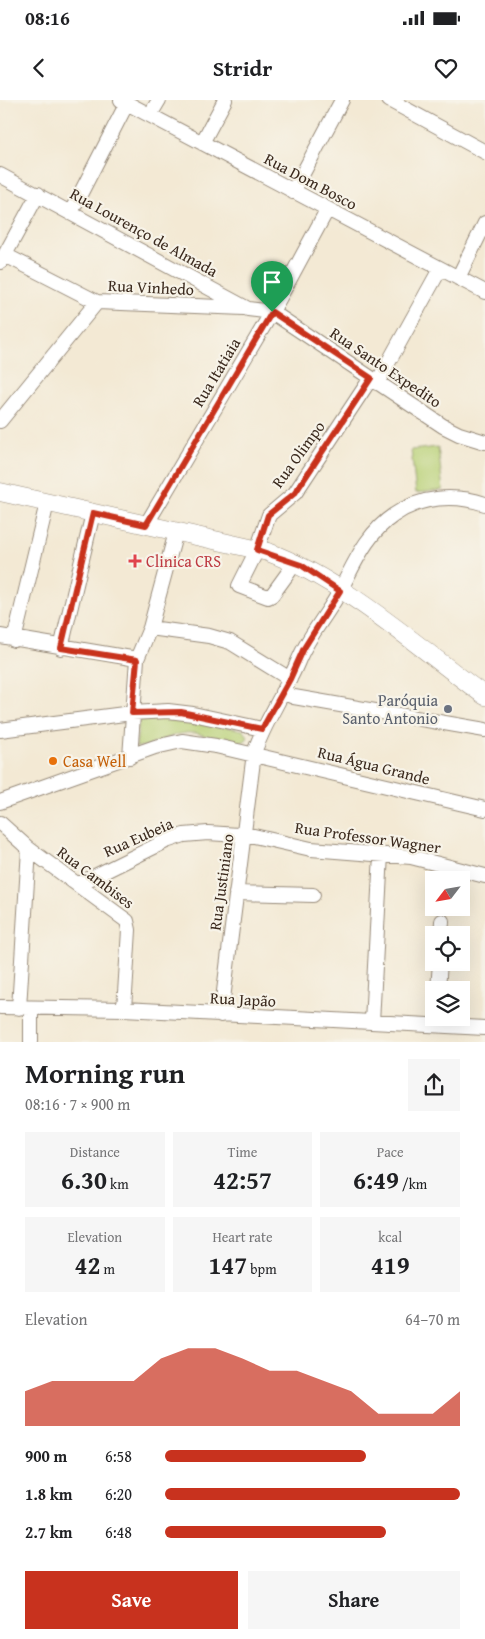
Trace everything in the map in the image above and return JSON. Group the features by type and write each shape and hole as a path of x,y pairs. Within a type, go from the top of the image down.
{"main road":[{"path":"0,492 257,550 296,562 450,668 459,678 485,696"},
{"path":"450,668 462,672 485,689"}],"street":[{"path":"150,116 159,100"},
{"path":"202,143 225,100"},
{"path":"293,192 342,100"},
{"path":"389,100 485,152"},
{"path":"71,212 124,102"},
{"name":"Rua Dom Bosco","path":"124,102 485,292"},
{"name":"Rua Lourenço de Almada","path":"0,175 248,309 272,312"},
{"path":"2,259 38,194"},
{"name":"Rua Itatiaia","path":"146,525 272,312 327,210"},
{"path":"458,278 485,223"},
{"name":"Rua Vinhedo","path":"2,259 97,302 248,309"},
{"name":"Rua Olimpo","path":"296,562 272,595 264,597 239,586 257,550 268,515 295,493 374,381 440,269"},
{"path":"0,421 97,302"},
{"name":"Rua Santo Expedito","path":"272,312 443,426 459,434 485,442"},
{"name":"Rua Justiniano","path":"221,1015 254,754 262,729 290,679 304,648 375,530 400,510 422,501 452,497 485,504"},
{"path":"14,640 47,503"},
{"path":"61,648 93,513"},
{"path":"130,757 137,660 150,628 176,532"},
{"path":"150,628 209,636 230,642 290,679"},
{"path":"0,636 14,640 137,660"},
{"path":"282,692 294,697 485,730"},
{"path":"0,730 132,713 181,712 262,729"},
{"name":"Rua Água Grande","path":"0,802 155,747 182,741 254,754 390,788 485,809"},
{"name":"Rua Cambises","path":"0,823 29,849 78,884 128,924 124,1009"},
{"name":"Rua Eubeia","path":"78,884 166,841 184,835 208,832 245,835"},
{"name":"Rua Professor Wagner","path":"245,835 311,849 421,859 485,876"},
{"path":"29,849 25,1008 31,1042"},
{"path":"372,1022 382,854"},
{"path":"236,893 313,895"},
{"name":"Rua Japão","path":"0,1007 124,1009 372,1022 425,1021"},
{"name":"Rua Japão","path":"470,1026 485,1028"}],"green space":[{"path":"438,447 443,490 416,493 411,450"},
{"path":"170,716 243,730 248,736 245,741 233,743 195,733 187,733 172,736 151,745 136,747 139,720"}],"place":[{"name":"Clinica CRS","path":"135,561"},
{"name":"Paróquia Santo Antonio","path":"448,709"},
{"name":"Casa Well","path":"53,761"}],"route":[{"path":"272,312 371,378 295,493 268,515 261,532 257,550 268,552 301,565 340,591 304,648 290,679 262,729 181,712 132,713 137,660 61,648 93,513 146,525 272,312"}]}
